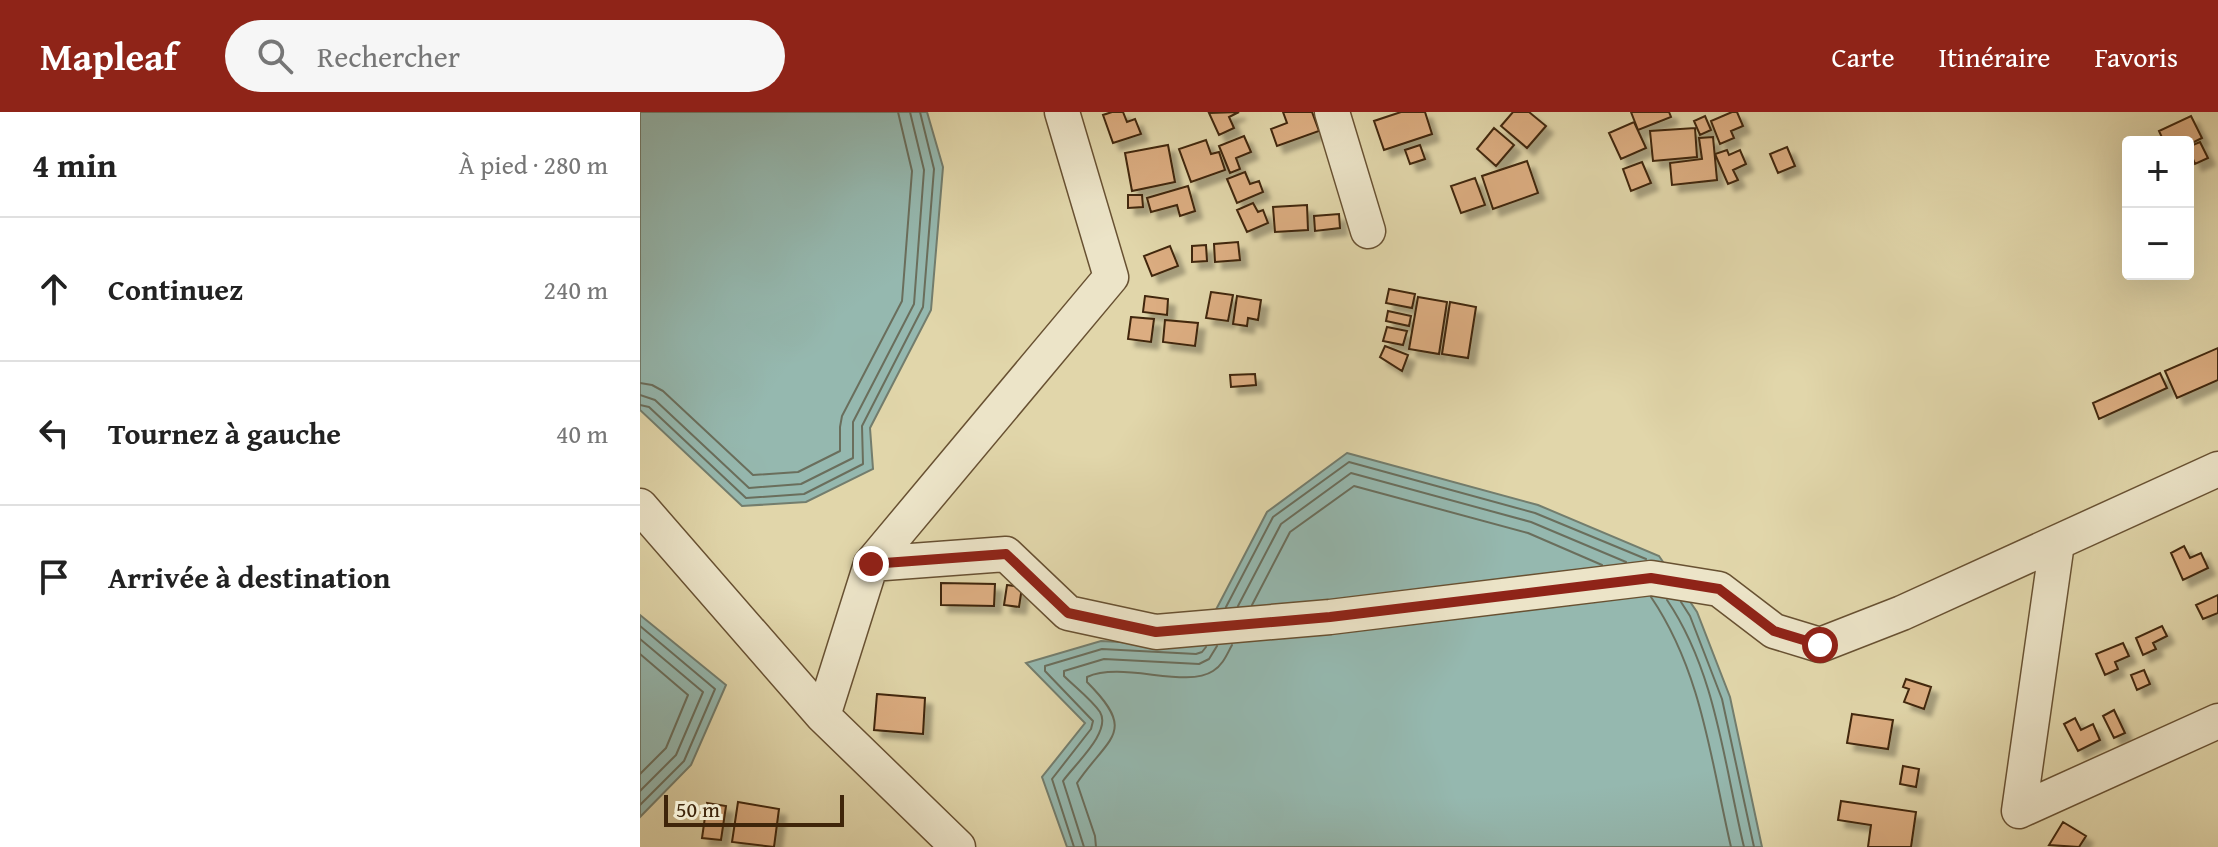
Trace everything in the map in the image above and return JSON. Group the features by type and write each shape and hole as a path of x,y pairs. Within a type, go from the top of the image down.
{"street":[{"path":"823,716 871,564 1111,277 1062,112"},
{"path":"1332,112 1368,231"},
{"path":"871,564 1006,554 1068,613 1156,632 1330,617 1651,578 1719,589 1774,631 1820,645 1902,613 2218,469"},
{"path":"640,506 823,716 958,847"},
{"path":"2057,543 2019,811 2218,721"}],"water":[{"path":"640,112 927,112 943,167 931,310 870,428 873,469 806,502 742,506 640,410"},
{"path":"1347,453 1538,505 1659,556 1697,612 1730,697 1762,847 1067,847 1042,777 1085,723 1026,663 1101,641 1197,646 1267,512"},
{"path":"640,615 726,685 691,765 640,817"}],"building":[{"path":"1123,112 1127,122 1135,119 1141,134 1113,143 1103,115"},
{"path":"1239,112 1229,117 1234,128 1219,135 1209,113"},
{"path":"1283,112 1312,112 1319,131 1277,146 1271,129 1287,123"},
{"path":"1401,112 1425,112 1432,134 1384,150 1374,121"},
{"path":"1513,112 1529,112 1546,126 1527,148 1501,126"},
{"path":"1631,112 1669,112 1671,117 1638,130"},
{"path":"1737,112 1743,126 1731,131 1734,138 1720,144 1711,121"},
{"path":"1705,116 1711,130 1700,135 1694,121"},
{"path":"2191,116 2202,138 2194,142 2194,136 2161,136 2159,131"},
{"path":"1634,122 1646,148 1621,159 1609,133"},
{"path":"1494,128 1514,145 1496,166 1477,149"},
{"path":"1695,128 1697,157 1653,161 1650,131"},
{"path":"1244,136 1251,152 1236,158 1240,169 1230,173 1219,146"},
{"path":"1713,137 1717,180 1672,185 1670,163 1702,159 1699,138"},
{"path":"1206,140 1211,154 1219,152 1225,170 1191,182 1179,149"},
{"path":"2200,142 2208,158 2195,164 2194,162 2194,144"},
{"path":"1168,145 1175,182 1132,191 1125,153"},
{"path":"1420,145 1425,159 1410,164 1405,150"},
{"path":"1787,147 1795,166 1778,173 1770,154"},
{"path":"1727,150 1729,155 1740,150 1746,164 1733,170 1738,180 1728,184 1715,154"},
{"path":"1527,161 1538,193 1493,209 1482,176"},
{"path":"1642,162 1651,183 1631,191 1623,169"},
{"path":"1245,172 1250,184 1259,181 1263,192 1237,203 1227,179"},
{"path":"1475,178 1485,205 1461,213 1451,186"},
{"path":"1188,186 1195,211 1180,216 1177,205 1151,212 1147,198"},
{"path":"1128,195 1142,195 1143,207 1128,208"},
{"path":"1253,203 1258,212 1263,210 1268,223 1247,232 1237,210"},
{"path":"1307,205 1308,230 1275,232 1273,207"},
{"path":"1339,214 1340,228 1315,231 1314,216"},
{"path":"1238,242 1240,260 1215,262 1214,244"},
{"path":"1206,245 1207,261 1192,262 1192,246"},
{"path":"1170,246 1178,266 1152,276 1144,256"},
{"path":"1389,289 1415,294 1412,308 1386,303"},
{"path":"1211,292 1233,295 1228,321 1206,318"},
{"path":"1145,296 1168,299 1167,315 1143,312"},
{"path":"1237,296 1261,300 1258,320 1248,318 1247,326 1233,324"},
{"path":"1418,297 1447,302 1439,354 1409,349"},
{"path":"1450,302 1476,307 1468,358 1442,354"},
{"path":"1388,311 1411,316 1409,326 1386,321"},
{"path":"1131,317 1154,319 1151,342 1128,339"},
{"path":"1165,320 1198,323 1195,346 1163,342"},
{"path":"1387,327 1407,331 1403,345 1383,341"},
{"path":"1385,346 1408,355 1402,371 1380,357"},
{"path":"2218,348 2218,380 2177,398 2165,371"},
{"path":"2160,373 2167,388 2099,419 2093,403"},
{"path":"1255,374 1256,385 1231,387 1230,375"},
{"path":"2184,546 2190,558 2201,553 2208,568 2183,580 2171,553"},
{"path":"941,583 995,584 994,606 941,605"},
{"path":"1007,585 1022,587 1019,607 1004,605"},
{"path":"2218,595 2218,613 2203,619 2196,605"},
{"path":"2162,626 2167,636 2153,643 2156,649 2143,655 2136,638"},
{"path":"2123,643 2129,656 2115,662 2118,669 2105,675 2096,654"},
{"path":"2144,670 2150,684 2137,690 2131,675"},
{"path":"1906,679 1931,687 1924,709 1904,702 1909,689 1903,687"},
{"path":"877,694 925,698 923,734 874,730"},
{"path":"2114,710 2125,733 2114,738 2103,716"},
{"path":"1852,714 1893,720 1888,749 1847,743"},
{"path":"2075,718 2081,730 2093,724 2100,740 2078,751 2064,724"},
{"path":"1903,766 1919,769 1916,787 1900,784"},
{"path":"1841,801 1916,812 1911,847 1868,847 1871,825 1838,820"},
{"path":"738,802 779,809 774,847 732,842"},
{"path":"707,803 726,806 721,840 702,838"},
{"path":"2063,822 2086,836 2079,847 2049,845"}],"route":[{"path":"871,564 1006,554 1068,613 1156,632 1330,617 1651,578 1719,589 1774,631 1820,645"}]}
